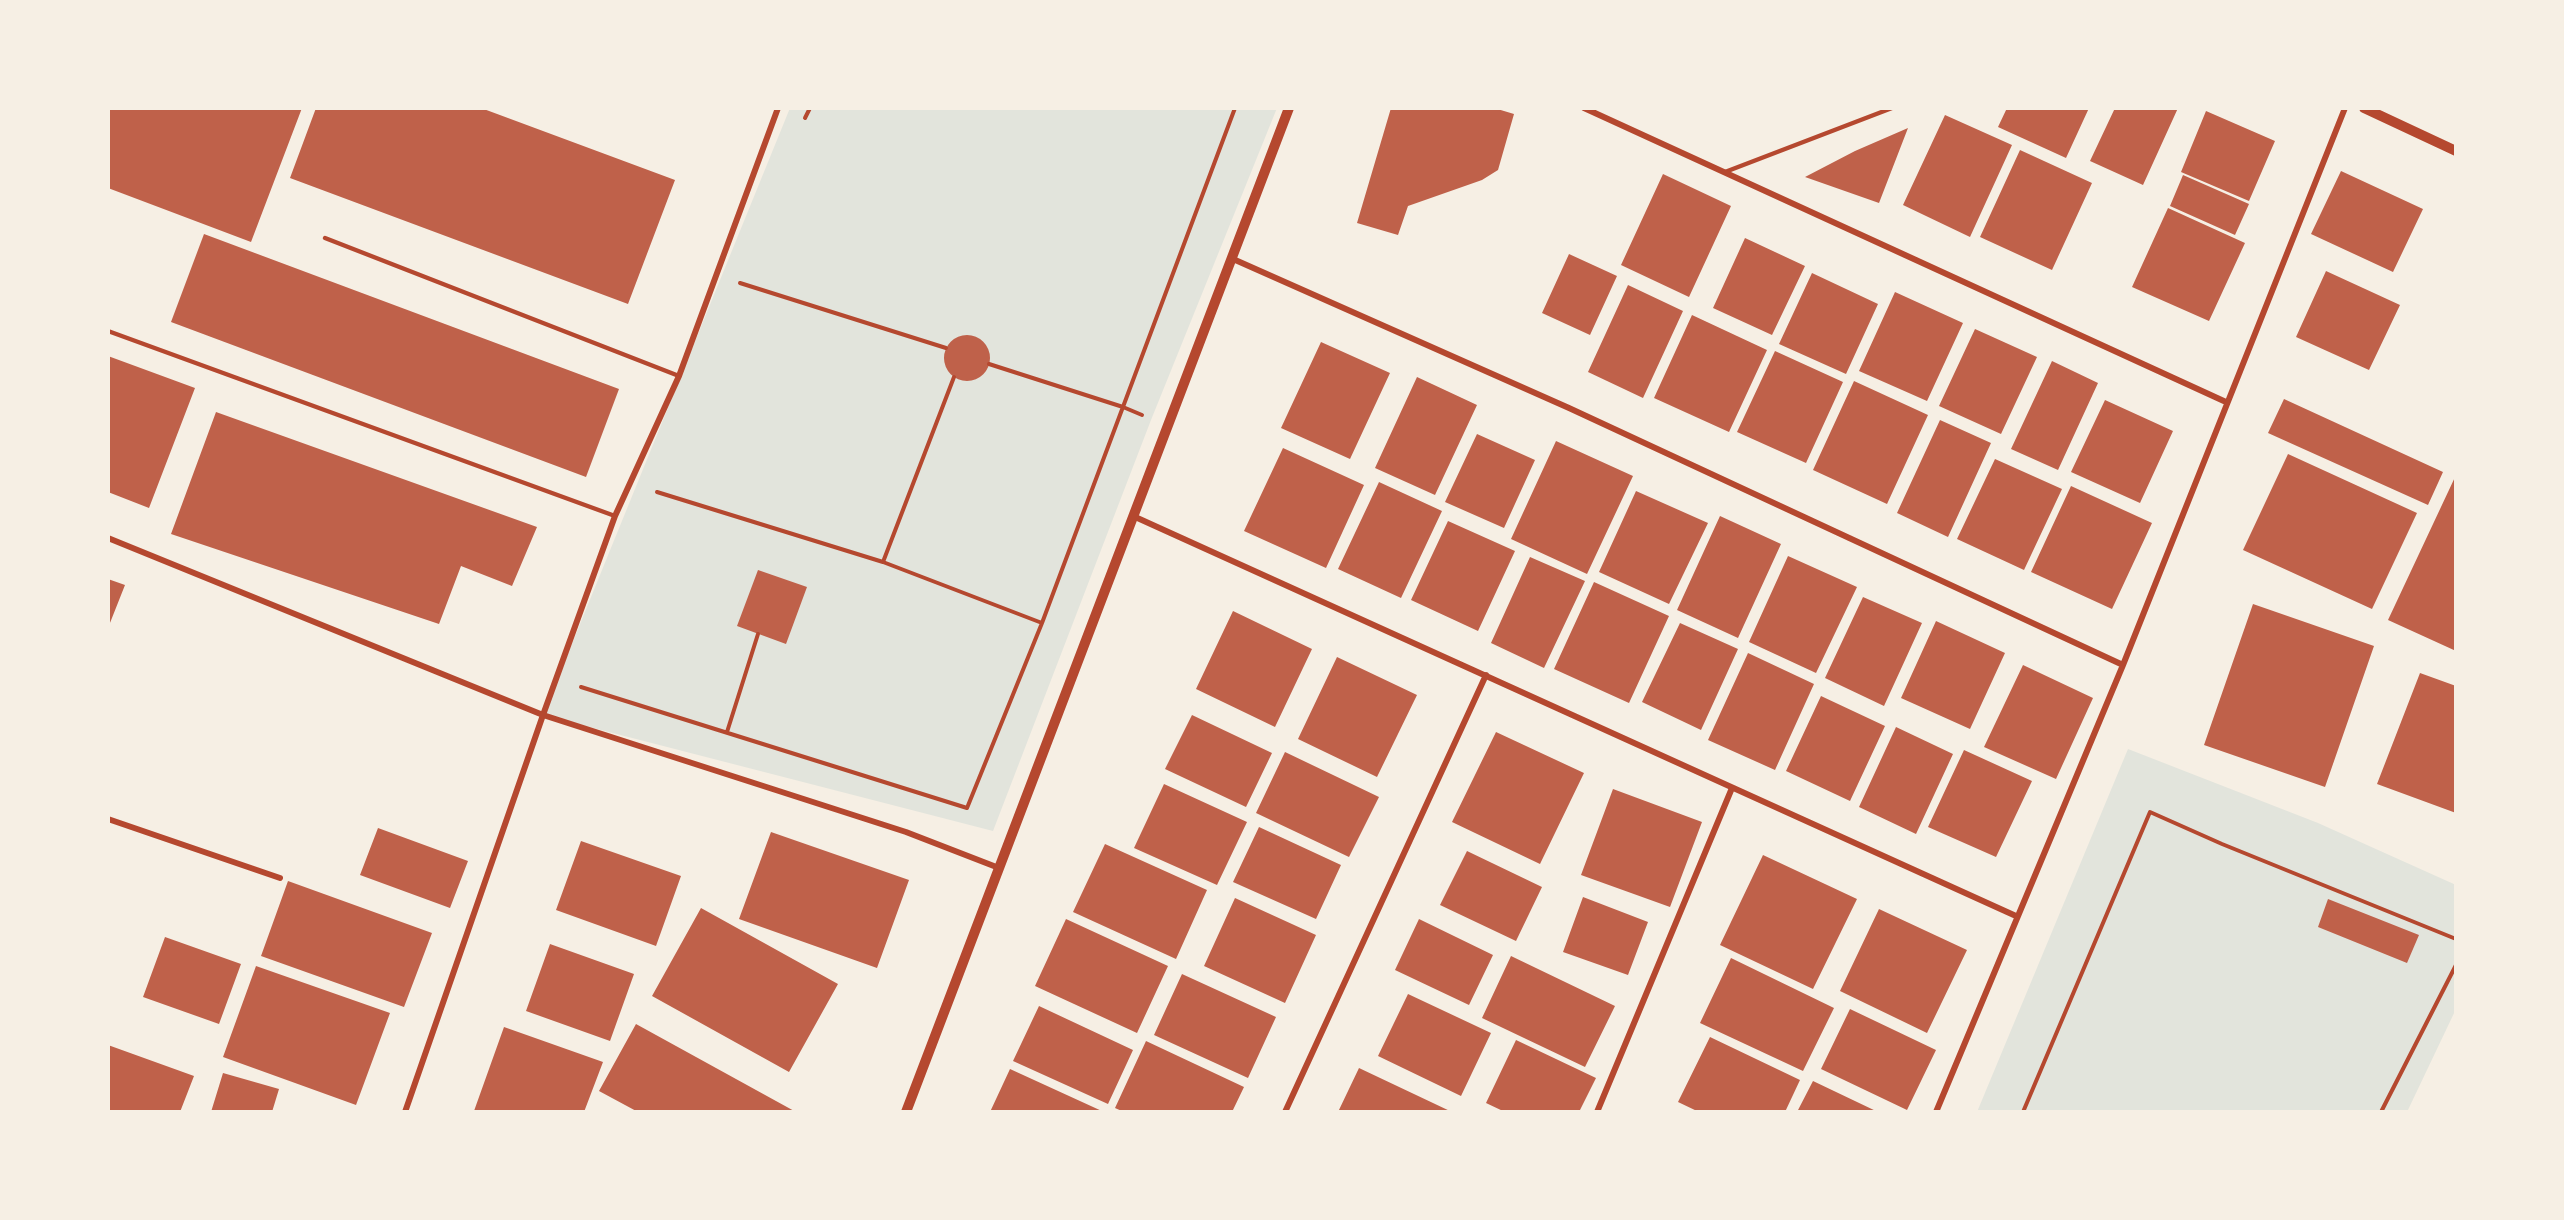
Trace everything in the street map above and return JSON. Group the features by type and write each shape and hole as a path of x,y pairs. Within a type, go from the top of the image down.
{"street":[{"path":"405,1112 615,516 679,376 778,108"},
{"path":"906,1112 1289,108"},
{"path":"1584,108 2226,402"},
{"path":"1936,1112 2016,916 2123,665 2345,108"},
{"path":"2364,108 2456,152"},
{"path":"1233,259 1569,408 2123,665"},
{"path":"1133,516 2016,916"},
{"path":"108,538 543,715 906,832 999,868"},
{"path":"1285,1112 1486,675"},
{"path":"1597,1112 1732,788"},
{"path":"108,819 280,878"}],"lane":[{"path":"1725,172 1892,108"},
{"path":"325,238 679,376"},
{"path":"108,331 615,516"}],"path":[{"path":"805,119 810,108"},
{"path":"577,686 967,808 1042,623 1235,108"},
{"path":"734,294 743,272"},
{"path":"739,283 946,348"},
{"path":"989,364 1123,407"},
{"path":"883,562 954,377"},
{"path":"652,502 661,481"},
{"path":"657,492 883,562 1042,623"},
{"path":"727,732 758,634"},
{"path":"2023,1112 2150,812 2222,844 2456,939"},
{"path":"2381,1112 2456,965"}],"shaded area":[{"path":"790,108 1277,108 1151,420 993,831 543,715"},
{"path":"2128,749 2318,823 2456,885 2456,1009 2407,1112 1977,1112"}],"building":[{"path":"108,108 302,108 251,242 108,188"},
{"path":"316,108 481,108 675,180 628,304 290,178"},
{"path":"1391,108 1494,108 1514,114 1498,170 1482,180 1408,206 1398,235 1357,223"},
{"path":"2007,108 2089,108 2066,158 1998,127"},
{"path":"2115,108 2178,108 2143,185 2090,161"},
{"path":"2206,111 2275,141 2249,201 2181,172"},
{"path":"1945,115 2012,145 1970,237 1903,205"},
{"path":"1908,128 1879,203 1805,177 1855,151"},
{"path":"2020,150 2092,183 2052,270 1980,237"},
{"path":"2341,171 2423,209 2393,272 2311,234"},
{"path":"1663,174 1731,206 1689,297 1621,265"},
{"path":"2183,175 2249,204 2235,235 2170,206"},
{"path":"2168,208 2245,243 2209,321 2132,287"},
{"path":"204,234 619,389 586,477 171,322"},
{"path":"1745,238 1805,266 1772,335 1713,308"},
{"path":"1569,254 1617,276 1590,335 1542,313"},
{"path":"2326,271 2400,305 2369,370 2296,337"},
{"path":"1812,273 1878,304 1846,374 1779,344"},
{"path":"1628,285 1683,311 1643,398 1588,372"},
{"path":"1895,292 1963,323 1927,401 1859,371"},
{"path":"1692,315 1767,350 1729,432 1654,398"},
{"path":"1975,329 2037,357 2001,434 1939,406"},
{"path":"967,335 983,342 990,358 983,374 967,381 951,374 944,358 951,342"},
{"path":"1321,342 1390,373 1350,459 1281,428"},
{"path":"1775,351 1843,382 1806,463 1737,432"},
{"path":"108,356 195,388 149,508 108,492"},
{"path":"2052,361 2098,383 2058,470 2011,449"},
{"path":"1417,377 1477,405 1435,495 1375,468"},
{"path":"1854,381 1928,415 1887,504 1813,470"},
{"path":"2284,399 2443,472 2428,505 2268,433"},
{"path":"2105,400 2173,431 2140,503 2071,472"},
{"path":"216,412 537,527 512,586 461,566 439,624 171,534"},
{"path":"1940,420 1991,443 1948,537 1897,513"},
{"path":"1477,434 1535,460 1504,528 1445,502"},
{"path":"1556,441 1633,476 1587,574 1511,539"},
{"path":"1283,448 1364,485 1326,568 1244,531"},
{"path":"2288,454 2417,513 2372,609 2243,550"},
{"path":"1995,459 2062,489 2024,570 1957,539"},
{"path":"2456,475 2456,651 2388,620"},
{"path":"1379,482 1442,511 1401,598 1338,569"},
{"path":"2071,486 2152,523 2112,609 2031,572"},
{"path":"1636,491 1708,523 1669,604 1599,572"},
{"path":"1720,516 1781,544 1738,638 1677,610"},
{"path":"1448,521 1515,551 1478,631 1411,600"},
{"path":"1788,556 1857,587 1816,673 1749,642"},
{"path":"1530,557 1585,581 1544,668 1491,643"},
{"path":"758,570 807,587 786,644 737,626"},
{"path":"108,579 125,585 108,628"},
{"path":"1594,582 1669,616 1629,703 1554,669"},
{"path":"1863,597 1922,623 1884,706 1825,678"},
{"path":"2253,604 2374,646 2325,787 2204,745"},
{"path":"1233,611 1312,649 1275,727 1196,689"},
{"path":"1936,621 2005,653 1970,729 1901,698"},
{"path":"1680,623 1738,649 1701,730 1642,702"},
{"path":"1748,653 1814,684 1775,770 1708,740"},
{"path":"1337,657 1417,695 1377,777 1298,739"},
{"path":"2023,665 2093,698 2056,779 1984,747"},
{"path":"2420,673 2456,686 2456,813 2377,784"},
{"path":"1821,696 1885,726 1850,801 1786,771"},
{"path":"1192,715 1272,753 1246,807 1165,769"},
{"path":"1896,727 1953,754 1916,834 1859,807"},
{"path":"1496,732 1584,773 1540,864 1452,822"},
{"path":"1964,750 2032,781 1996,857 1928,827"},
{"path":"1285,752 1379,797 1349,857 1256,813"},
{"path":"1164,784 1247,822 1217,885 1134,848"},
{"path":"1613,789 1702,822 1670,907 1581,875"},
{"path":"1259,827 1341,865 1316,919 1233,882"},
{"path":"378,828 468,861 450,908 360,875"},
{"path":"771,832 909,880 877,968 739,919"},
{"path":"581,841 681,876 656,946 556,910"},
{"path":"1105,844 1207,890 1176,959 1073,912"},
{"path":"1467,851 1542,887 1516,941 1440,905"},
{"path":"1763,855 1857,899 1813,989 1720,945"},
{"path":"288,881 432,933 404,1007 261,956"},
{"path":"1583,897 1648,922 1628,975 1563,952"},
{"path":"1235,898 1316,935 1285,1003 1204,966"},
{"path":"2328,899 2419,935 2407,963 2318,927"},
{"path":"701,908 838,984 789,1072 652,996"},
{"path":"1879,909 1967,950 1927,1033 1840,991"},
{"path":"1066,919 1168,966 1137,1033 1035,986"},
{"path":"1419,919 1493,955 1469,1005 1395,970"},
{"path":"165,937 241,964 219,1024 143,997"},
{"path":"550,944 634,974 610,1041 526,1011"},
{"path":"1511,956 1615,1006 1585,1067 1482,1018"},
{"path":"1731,958 1834,1008 1803,1071 1700,1023"},
{"path":"256,966 390,1013 356,1105 223,1057"},
{"path":"1182,974 1276,1017 1248,1078 1154,1035"},
{"path":"1408,994 1491,1033 1461,1096 1378,1056"},
{"path":"1039,1006 1133,1050 1108,1104 1013,1061"},
{"path":"1850,1009 1936,1050 1907,1110 1821,1069"},
{"path":"636,1024 796,1112 638,1112 599,1091"},
{"path":"504,1027 603,1062 584,1112 474,1111"},
{"path":"1710,1037 1800,1080 1785,1112 1699,1112 1678,1102"},
{"path":"1516,1040 1596,1078 1579,1112 1505,1112 1486,1103"},
{"path":"1146,1041 1244,1087 1232,1112 1124,1112 1115,1108"},
{"path":"108,1045 194,1076 180,1112 108,1112"},
{"path":"1359,1068 1452,1112 1338,1112"},
{"path":"1010,1069 1104,1112 990,1112"},
{"path":"223,1073 279,1089 272,1112 211,1112"},
{"path":"1813,1081 1878,1112 1797,1112"}]}
